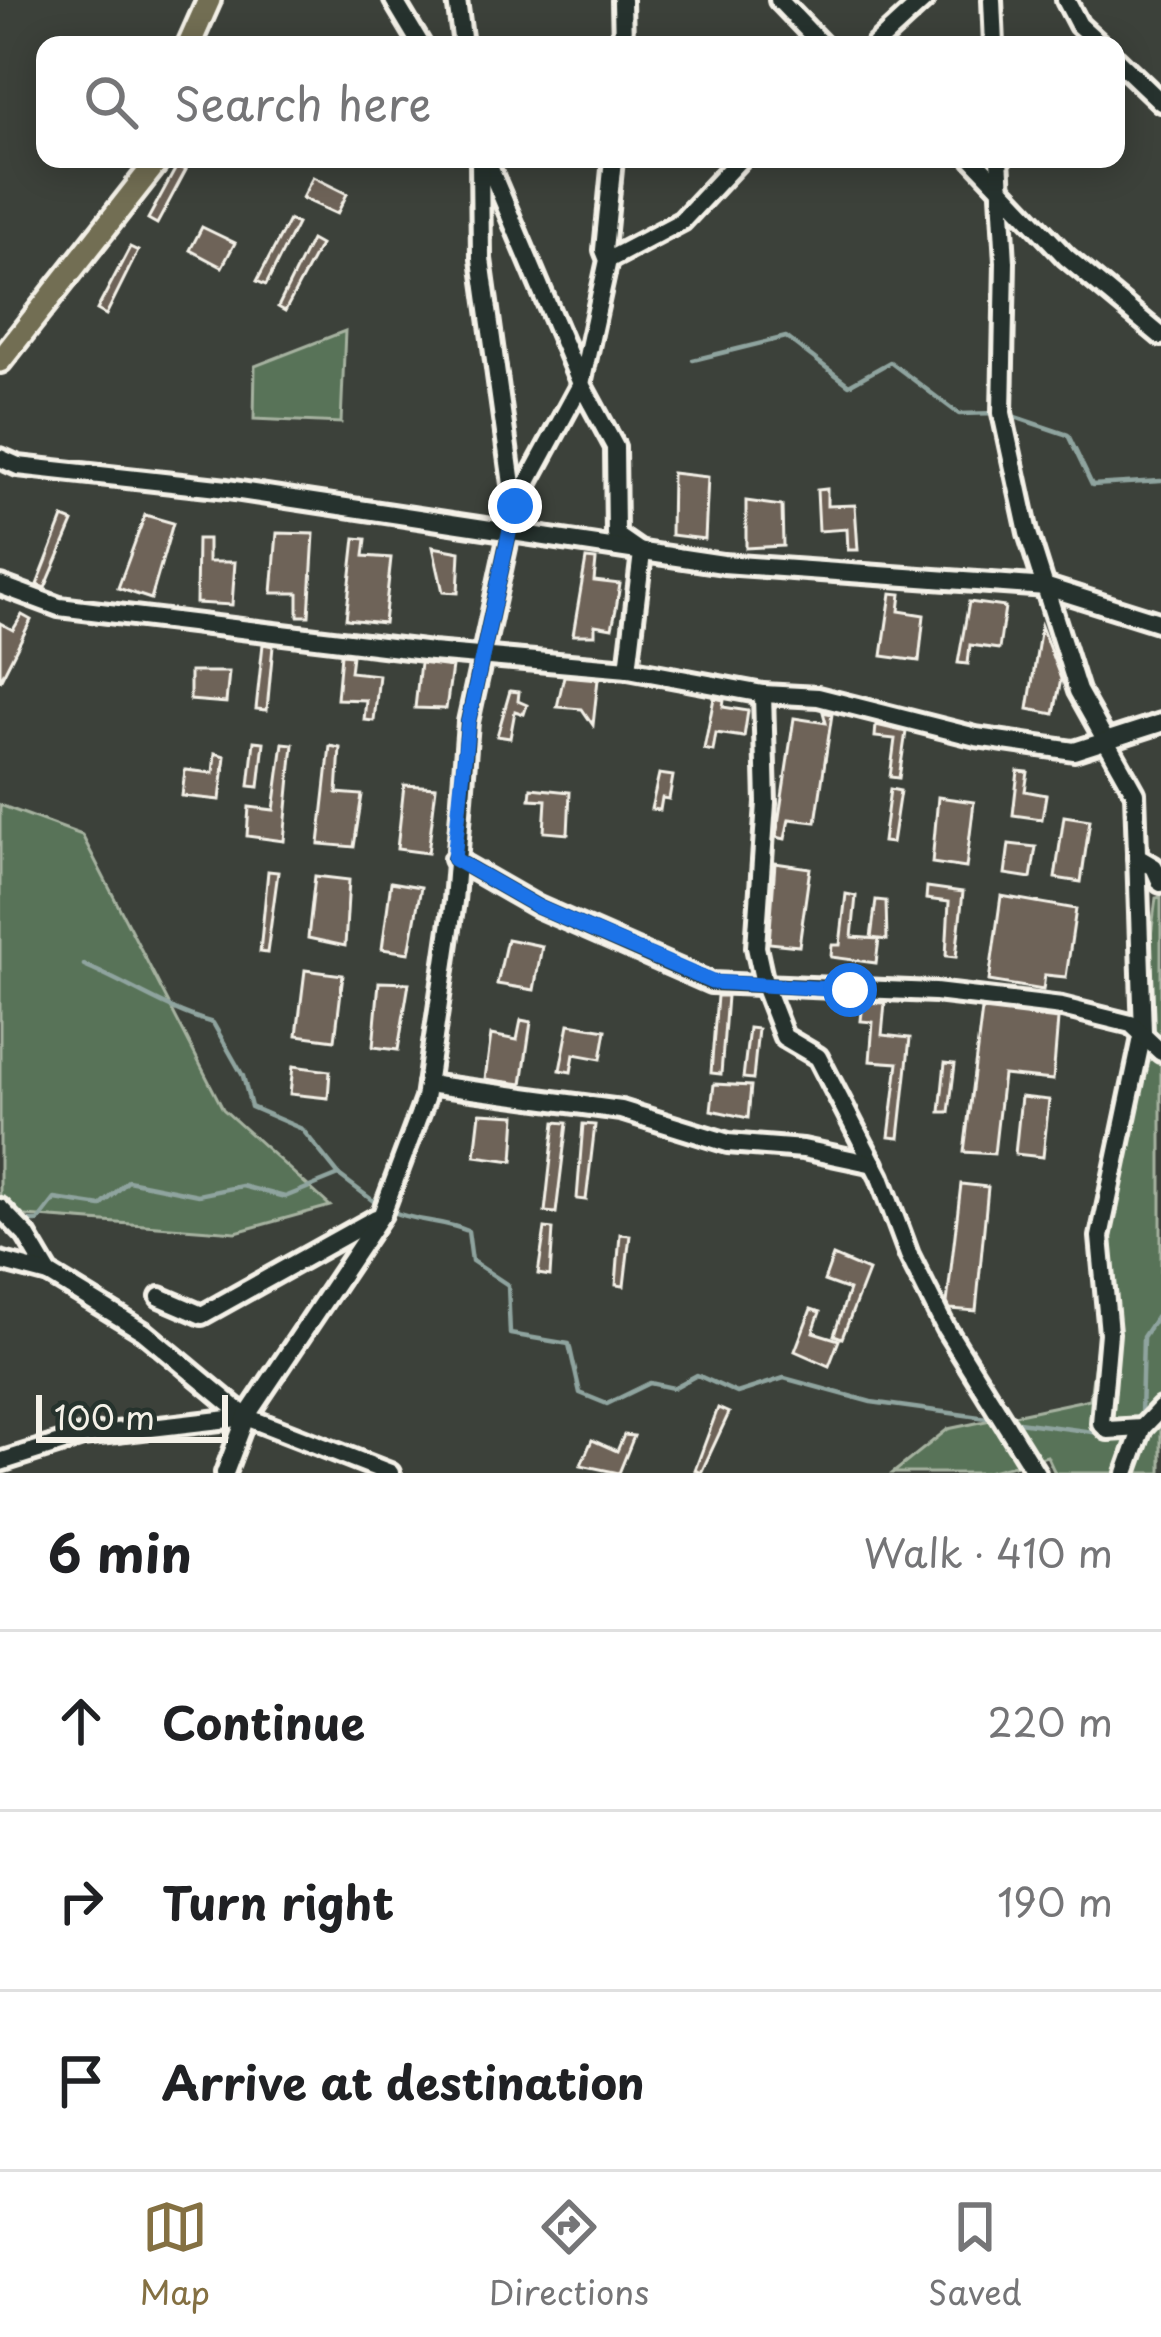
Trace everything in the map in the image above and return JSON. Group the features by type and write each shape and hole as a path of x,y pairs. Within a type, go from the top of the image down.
{"main road":[{"path":"193,36 208,0"},
{"path":"0,361 152,168"}],"street":[{"path":"394,0 416,36"},
{"path":"457,0 462,36"},
{"path":"622,0 623,36"},
{"path":"778,0 813,36"},
{"path":"885,36 924,0"},
{"path":"992,0 994,36"},
{"path":"1066,0 1079,25 1091,36"},
{"path":"1125,68 1161,102"},
{"path":"483,168 481,259 515,506"},
{"path":"487,168 581,384 615,447 616,535 642,553"},
{"path":"225,1473 246,1417 382,1214 427,1084 454,902 468,722 515,506 581,384 608,260 604,250 612,168"},
{"path":"608,260 682,220 731,168"},
{"path":"984,168 1066,257 1161,336"},
{"path":"999,168 1002,413 1028,533 1078,692 1135,793 1143,1033 1100,1237 1109,1333 1101,1423 1108,1430 1142,1428"},
{"path":"0,458 17,466 227,489 723,564 1047,586 1161,622"},
{"path":"628,669 642,553"},
{"path":"0,585 59,607 628,669 764,694 818,698 976,737 1074,752 1161,723"},
{"path":"764,694 766,803 756,946 765,988 784,1037 818,1057 874,1164 945,1327 1036,1473"},
{"path":"1137,857 1154,867 1161,883"},
{"path":"454,859 538,907 712,982 765,988 935,992 1062,1007 1132,1024 1161,1052"},
{"path":"427,1084 621,1110 728,1143 803,1149 874,1164"},
{"path":"0,1208 26,1235 49,1274"},
{"path":"160,1297 202,1315 382,1214"},
{"path":"0,1261 49,1274 144,1332 246,1417 390,1473"},
{"path":"1126,1473 1142,1428 1161,1408"},
{"path":"0,1462 82,1436 246,1417"}],"green space":[{"path":"345,331 341,423 254,419 255,366"},
{"path":"0,805 82,835 223,1109 330,1206 236,1232 0,1214"},
{"path":"1161,897 1161,1473 1055,1473 1047,1456 984,1473 893,1473 948,1429 1090,1399 1156,898"}],"building":[{"path":"176,168 186,170 157,224 148,219"},
{"path":"313,177 347,194 337,214 302,198"},
{"path":"289,220 297,224 266,285 257,281"},
{"path":"202,227 235,243 222,267 190,250"},
{"path":"311,240 320,245 285,311 278,307"},
{"path":"130,247 138,251 106,315 97,310"},
{"path":"672,473 708,477 705,539 671,535"},
{"path":"827,489 827,506 855,505 858,550 848,550 847,529 819,531 817,490"},
{"path":"746,501 782,506 783,546 746,548"},
{"path":"145,515 173,523 151,599 118,588"},
{"path":"63,518 73,522 45,588 37,585"},
{"path":"277,533 314,534 309,616 298,616 298,593 272,593"},
{"path":"355,538 366,539 364,556 391,558 384,623 346,619"},
{"path":"197,539 208,539 208,562 235,562 232,605 196,603"},
{"path":"433,547 460,552 458,593 443,592"},
{"path":"586,559 596,560 594,581 620,584 616,609 612,628 595,625 595,635 573,635"},
{"path":"891,593 901,594 899,611 924,615 919,661 882,656"},
{"path":"969,602 1005,607 999,649 970,645 968,664 958,663"},
{"path":"22,615 31,620 0,681 0,623 13,630"},
{"path":"1041,626 1061,679 1054,714 1028,709"},
{"path":"263,644 273,646 267,710 256,709"},
{"path":"341,654 352,655 350,672 379,675 374,721 364,720 366,700 337,699"},
{"path":"420,663 452,667 446,709 415,708"},
{"path":"190,672 229,672 226,703 190,700"},
{"path":"564,676 598,679 593,725 582,709 557,707"},
{"path":"510,691 519,692 518,701 527,705 524,714 515,711 510,738 497,736"},
{"path":"714,698 724,700 723,707 748,711 744,737 716,733 713,751 704,749"},
{"path":"823,712 832,714 816,822 789,819 785,839 776,837 794,718 826,723"},
{"path":"876,725 906,732 899,778 890,777 895,739 875,737"},
{"path":"254,741 264,742 259,787 249,786"},
{"path":"283,743 293,744 284,841 247,836 249,807 274,810"},
{"path":"330,746 340,748 337,793 362,795 354,847 319,844"},
{"path":"215,753 225,756 220,800 182,796 185,770 213,773"},
{"path":"1018,771 1028,772 1025,791 1046,795 1042,819 1013,815"},
{"path":"659,774 673,776 669,799 662,798 660,810 651,809"},
{"path":"404,785 436,787 428,853 397,849"},
{"path":"531,788 570,792 568,834 544,832 546,800 530,799"},
{"path":"890,789 900,791 892,843 883,842"},
{"path":"938,797 974,802 966,868 932,863"},
{"path":"1064,816 1090,820 1081,882 1055,878"},
{"path":"1009,844 1036,847 1031,878 1005,874"},
{"path":"775,863 810,868 799,946 769,943"},
{"path":"268,871 278,872 267,953 260,952"},
{"path":"315,876 349,880 345,946 308,938"},
{"path":"391,882 421,887 409,953 382,949"},
{"path":"927,887 963,892 956,957 946,956 949,902 926,899"},
{"path":"846,894 856,896 852,937 879,939 876,963 831,957 832,945 840,945"},
{"path":"1001,896 1076,909 1066,977 1045,975 1043,990 989,981"},
{"path":"876,900 886,901 887,940 871,938"},
{"path":"507,939 542,946 534,990 497,984"},
{"path":"305,970 343,975 335,1040 297,1035"},
{"path":"379,982 409,983 398,1050 373,1047"},
{"path":"717,996 727,996 721,1074 711,1073"},
{"path":"863,1002 885,1003 882,1035 910,1038 899,1138 889,1137 898,1063 870,1061 873,1022 861,1021"},
{"path":"982,1010 1058,1019 1053,1080 1003,1075 994,1154 964,1152"},
{"path":"521,1020 531,1022 522,1084 485,1079 491,1035 517,1040"},
{"path":"569,1024 606,1030 601,1059 574,1054 571,1072 560,1070"},
{"path":"749,1028 758,1029 753,1079 743,1078"},
{"path":"945,1063 955,1064 949,1112 940,1112"},
{"path":"293,1066 330,1071 328,1098 290,1094"},
{"path":"714,1084 751,1086 748,1118 711,1110"},
{"path":"1021,1097 1049,1100 1043,1157 1015,1154"},
{"path":"480,1113 516,1115 513,1161 475,1156"},
{"path":"555,1122 567,1123 556,1213 545,1212"},
{"path":"583,1124 595,1125 586,1200 577,1199"},
{"path":"961,1184 988,1187 976,1311 950,1309 947,1303"},
{"path":"545,1228 553,1229 550,1276 538,1274"},
{"path":"620,1234 630,1235 624,1286 616,1285"},
{"path":"833,1256 868,1271 842,1338 834,1335 849,1290 824,1281"},
{"path":"811,1309 820,1312 813,1332 839,1340 829,1366 795,1351"},
{"path":"718,1408 729,1413 701,1473 695,1470"},
{"path":"624,1435 634,1436 619,1473 581,1465 592,1440 617,1451"}],"waterway":[{"path":"693,360 786,337 849,385 890,362 959,414 998,413"},
{"path":"1009,415 1068,435 1092,485 1161,481"},
{"path":"84,965 213,1023 243,1076 251,1107 302,1129 339,1175 380,1206"},
{"path":"23,1221 38,1221 55,1199 101,1206 128,1181 198,1195 242,1186 285,1197 339,1175"},
{"path":"391,1211 468,1231 472,1261 508,1285 510,1334 569,1344 580,1393 607,1404 650,1383 673,1388 697,1375 737,1393 784,1378 871,1402 994,1419"},
{"path":"1141,1417 1143,1337 1161,1310"},
{"path":"1011,1421 1100,1433"}],"route":[{"path":"515,506 468,722 454,859 538,907 712,982 850,990"}]}
